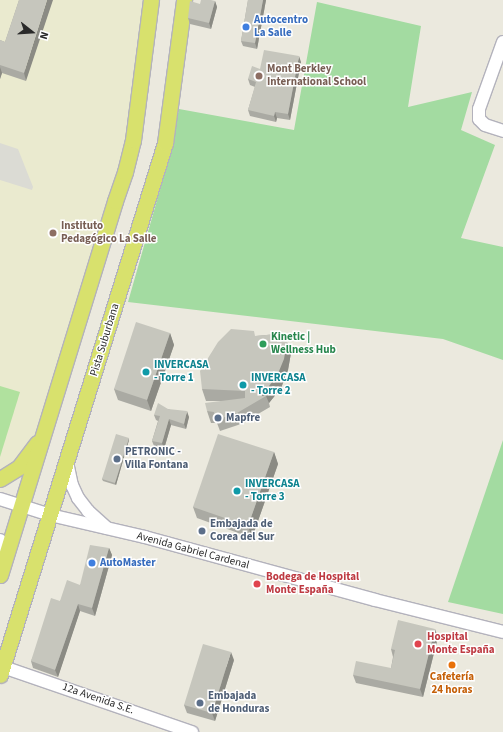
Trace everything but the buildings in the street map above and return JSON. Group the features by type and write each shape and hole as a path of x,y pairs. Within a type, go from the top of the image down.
{"main road":[{"path":"0,574 125,172 133,140 151,0"},
{"name":"Pista Suburbana","path":"1,671 165,143 184,0"},
{"path":"0,479 13,472 24,462 36,445 49,419"}],"street":[{"path":"503,42 479,109 479,119 485,125 503,131"},
{"path":"67,462 72,484 78,498 94,516 110,530"},
{"name":"Avenida Gabriel Cardenal","path":"0,499 50,515 503,632"},
{"path":"0,540 0,574"},
{"name":"12a Avenida S.E.","path":"1,671 192,732"}],"shaded area":[{"name":"Instituto Pedagógico La Salle","path":"0,0 151,0 133,140 49,419 0,479"},
{"path":"0,143 18,149 33,187 32,190 0,180"}],"green space":[{"path":"317,2 421,26 408,107 472,92 461,130 495,145 461,238 503,247 503,360 443,339 128,302 169,158 179,109 294,130"},
{"path":"0,386 20,392 0,457"},
{"path":"503,440 503,614 448,602"}],"place":[{"name":"Autocentro La Salle","path":"246,27"},
{"name":"Mont Berkley International School","path":"259,76"},
{"name":"Instituto Pedagógico La Salle","path":"53,233"},
{"name":"Kinetic | Wellness Hub","path":"263,344"},
{"name":"INVERCASA - Torre 1","path":"146,372"},
{"name":"INVERCASA - Torre 2","path":"243,385"},
{"name":"Mapfre","path":"218,418"},
{"name":"PETRONIC - Villa Fontana","path":"117,459"},
{"name":"INVERCASA - Torre 3","path":"237,491"},
{"name":"Embajada de Corea del Sur","path":"202,531"},
{"name":"AutoMaster","path":"92,563"},
{"name":"Bodega de Hospital Monte España","path":"257,584"},
{"name":"Hospital Monte España","path":"418,644"},
{"name":"Cafetería 24 horas","path":"452,665"},
{"name":"Embajada de Honduras","path":"200,703"}]}
